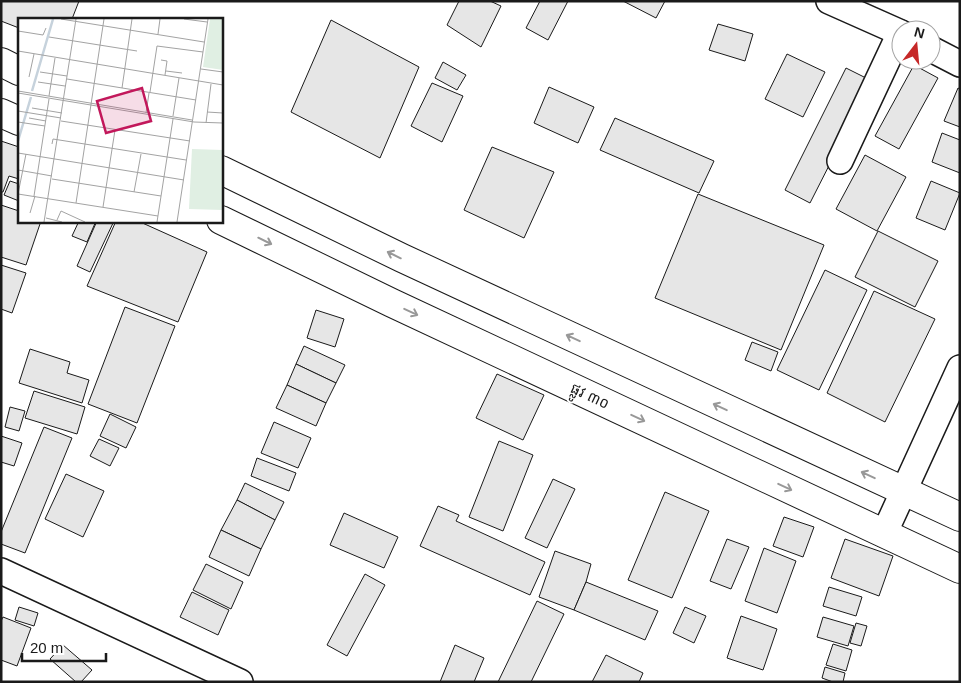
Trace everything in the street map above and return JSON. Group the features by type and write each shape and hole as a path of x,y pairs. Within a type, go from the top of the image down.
{"street":[{"path":"829,1 891,29"},
{"path":"840,161 891,52"},
{"path":"941,54 960,64"},
{"path":"1,62 18,70"},
{"path":"1,113 18,121"},
{"path":"222,170 402,258 960,518"},
{"name":"ផ្លូវ ៣០","path":"222,220 410,311 960,569"},
{"path":"884,534 960,368"},
{"path":"1,571 194,672 240,682"}],"building":[{"path":"1,1 79,1 72,18 18,18 18,28 1,21"},
{"path":"459,1 490,1 501,6 481,47 447,25"},
{"path":"540,1 568,1 548,40 526,28"},
{"path":"623,1 665,1 656,18"},
{"path":"331,20 419,67 380,158 291,112"},
{"path":"718,24 753,34 745,61 709,50"},
{"path":"787,54 825,72 803,117 765,99"},
{"path":"443,62 466,75 457,90 435,78"},
{"path":"846,68 872,81 810,203 785,190"},
{"path":"911,70 923,70 938,78 899,149 875,136"},
{"path":"432,83 463,96 442,142 411,126"},
{"path":"549,87 594,107 578,143 534,123"},
{"path":"958,88 960,89 960,127 944,121"},
{"path":"615,118 714,161 699,193 600,150"},
{"path":"942,133 960,140 960,173 932,162"},
{"path":"1,141 18,147 18,179 9,176 3,192 1,192"},
{"path":"492,147 554,172 524,238 464,210"},
{"path":"865,155 906,177 877,231 836,209"},
{"path":"10,181 18,184 18,201 4,195"},
{"path":"931,181 960,193 945,230 916,218"},
{"path":"698,194 824,245 781,350 655,298"},
{"path":"1,205 18,211 18,222 41,222 26,265 1,257"},
{"path":"79,222 96,222 87,242 72,236"},
{"path":"97,222 114,222 90,272 77,266"},
{"path":"116,222 140,222 207,252 178,322 87,286"},
{"path":"878,231 938,261 915,307 855,277"},
{"path":"1,265 26,273 12,313 1,309"},
{"path":"825,270 867,290 819,390 777,370"},
{"path":"874,291 935,319 885,422 827,393"},
{"path":"125,307 175,326 137,423 88,404"},
{"path":"316,310 344,319 335,347 307,338"},
{"path":"752,342 778,352 771,371 745,360"},
{"path":"304,346 345,365 336,383 296,364"},
{"path":"30,349 70,362 67,373 89,380 82,403 19,383"},
{"path":"296,364 336,383 326,403 287,385"},
{"path":"497,374 544,395 523,440 476,418"},
{"path":"287,385 326,403 316,426 276,408"},
{"path":"34,391 85,407 77,434 25,418"},
{"path":"10,407 25,411 19,431 5,427"},
{"path":"110,414 136,427 126,448 100,436"},
{"path":"274,422 311,438 298,468 261,453"},
{"path":"44,427 72,438 25,553 1,544 1,532"},
{"path":"1,436 22,443 14,466 1,462"},
{"path":"99,439 119,448 110,466 90,456"},
{"path":"499,441 533,455 503,531 469,517"},
{"path":"257,458 296,473 289,491 251,476"},
{"path":"66,474 104,491 83,537 45,519"},
{"path":"553,479 575,489 547,548 525,538"},
{"path":"245,483 284,502 275,520 237,500"},
{"path":"665,492 709,511 672,598 628,580"},
{"path":"237,500 275,520 261,549 221,530"},
{"path":"438,506 459,515 456,521 545,562 530,595 420,546"},
{"path":"344,513 398,537 384,568 330,545"},
{"path":"784,517 814,527 803,557 773,546"},
{"path":"221,530 261,549 249,576 209,557"},
{"path":"727,539 749,547 731,589 710,581"},
{"path":"845,539 893,556 879,596 831,578"},
{"path":"764,548 796,561 777,613 745,601"},
{"path":"555,551 591,564 586,582 574,610 539,597"},
{"path":"206,564 243,582 231,609 193,590"},
{"path":"365,574 385,585 347,656 327,645"},
{"path":"586,582 658,611 645,640 574,610"},
{"path":"829,587 862,597 856,616 823,606"},
{"path":"192,592 229,610 218,635 180,617"},
{"path":"537,601 564,614 531,682 498,682"},
{"path":"19,607 38,613 34,626 15,620"},
{"path":"685,607 706,616 694,643 673,633"},
{"path":"741,616 777,629 763,670 727,658"},
{"path":"3,617 31,628 17,666 1,660 1,621"},
{"path":"823,617 854,626 848,646 817,637"},
{"path":"856,623 867,626 861,646 850,643"},
{"path":"833,644 852,650 846,671 826,665"},
{"path":"63,645 92,670 81,682 76,682 50,659"},
{"path":"455,645 484,658 474,682 440,682"},
{"path":"606,655 643,673 639,682 592,682"},
{"path":"825,667 845,673 843,682 833,682 822,678"}]}
